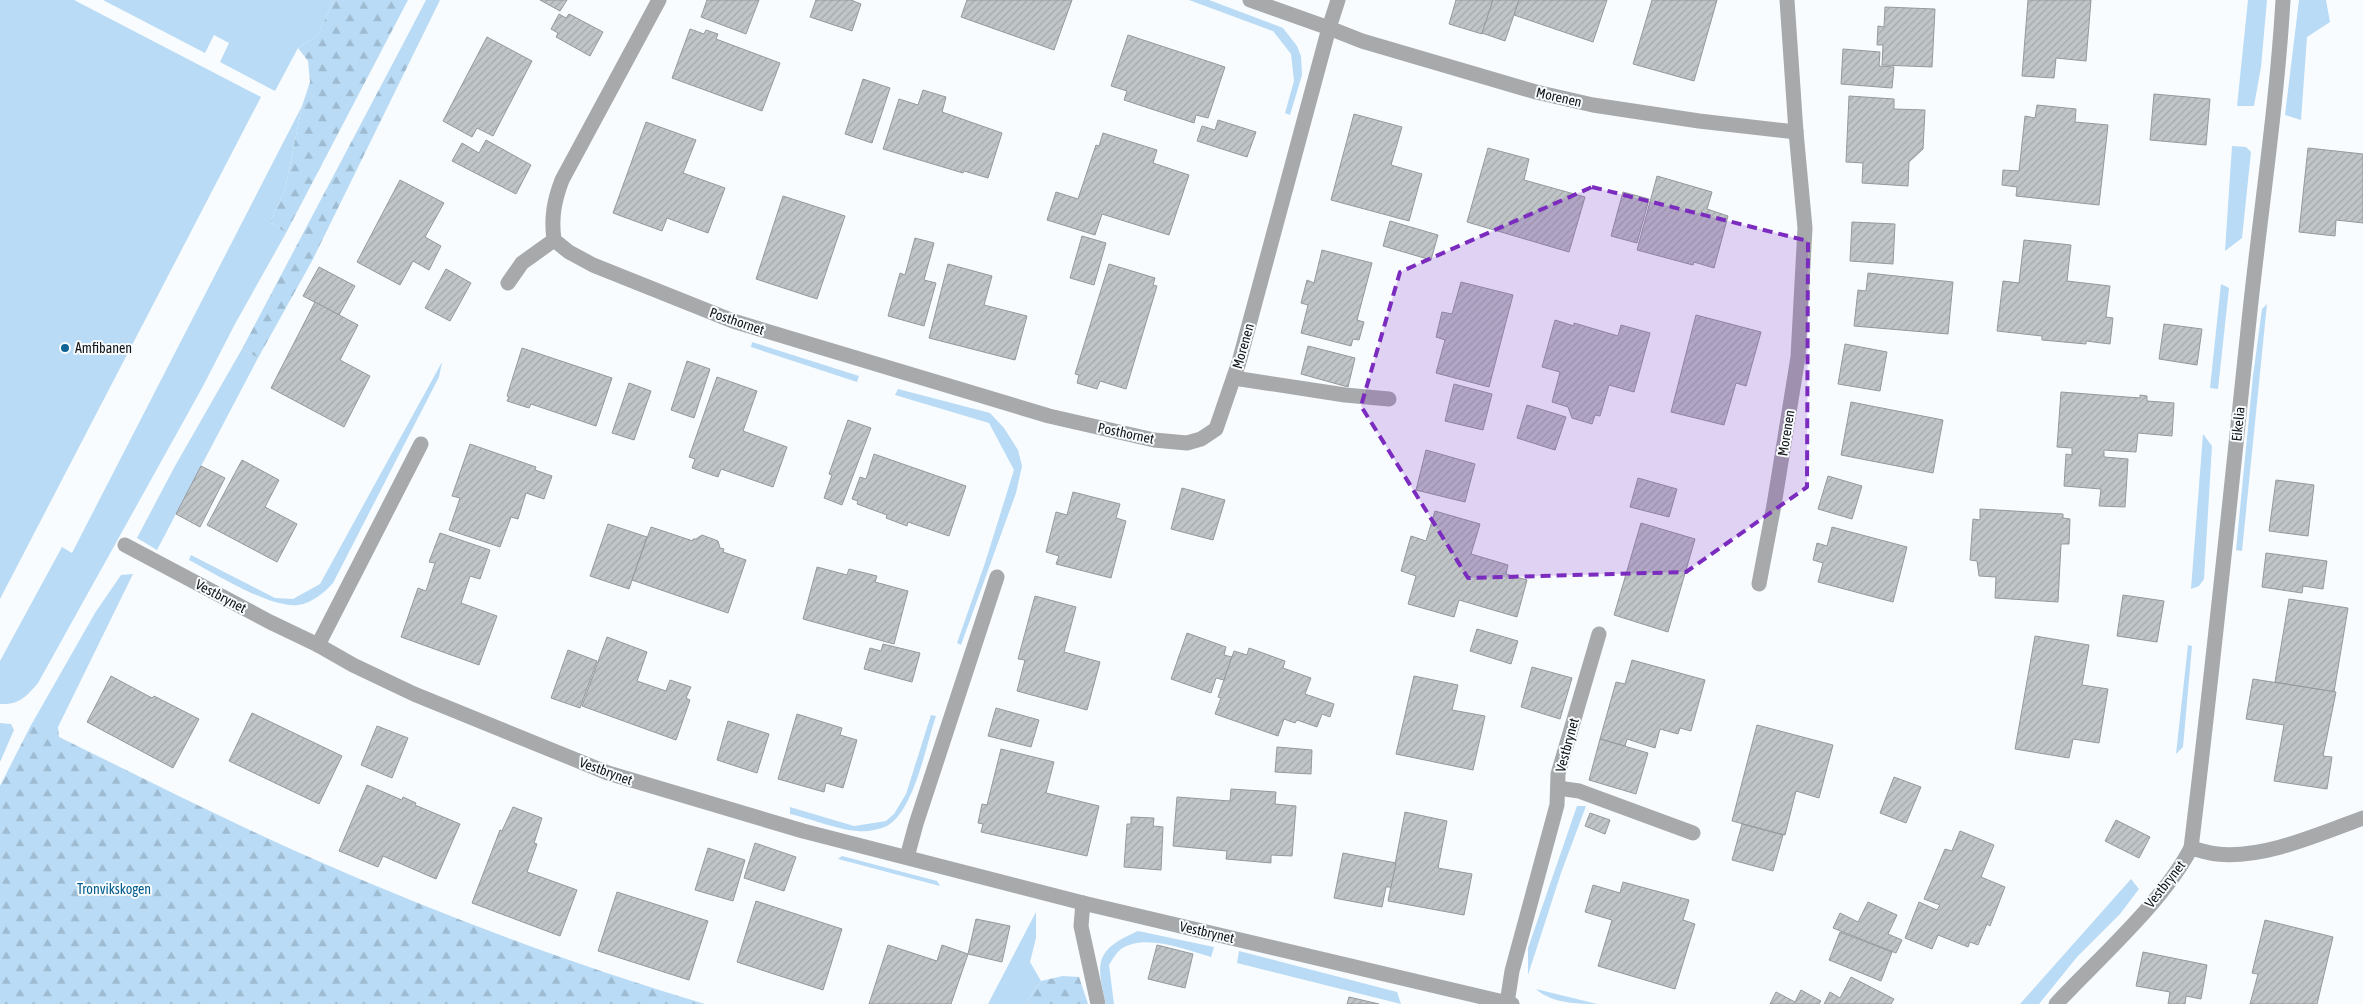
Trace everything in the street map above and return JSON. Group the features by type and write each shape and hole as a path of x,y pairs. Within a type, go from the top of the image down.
{"street":[{"path":"508,283 522,262 554,240 551,222 562,180 659,0"},
{"path":"1250,0 1329,28"},
{"name":"Morenen","path":"1187,443 1201,439 1216,429 1234,378 1338,0"},
{"name":"Morenen","path":"1758,584 1774,504 1798,357 1804,228 1787,0"},
{"name":"Eikelia","path":"2191,848 2280,50 2283,0"},
{"name":"Morenen","path":"1329,28 1362,41 1536,92 1593,105 1698,121 1796,132"},
{"name":"Posthornet","path":"554,240 569,252 592,265 733,321 1049,416 1154,440 1187,443"},
{"path":"1234,378 1336,394 1389,399"},
{"path":"318,645 421,444"},
{"name":"Vestbrynet","path":"126,545 353,665 414,694 608,773 803,831 1083,903 1510,1003 1512,971 1557,805 1558,774 1599,634"},
{"path":"907,857 918,815 997,578"},
{"path":"1558,788 1579,791 1693,833"},
{"name":"Vestbrynet","path":"2056,1004 2164,888 2182,866 2191,848 2218,854 2246,853 2283,846 2363,818"},
{"path":"1083,903 1081,926 1098,1004"}],"highlighted area":[{"path":"1592,187 1808,241 1807,487 1686,572 1468,578 1361,406 1400,272"}],"green space":[{"name":"Amfibanen","path":"0,0 74,0 261,97 0,599"},
{"path":"103,0 334,0 317,36 298,48 275,91 220,62 229,43 214,35 205,53"},
{"path":"334,0 408,0 286,233 270,222 285,190 302,106 310,82 308,61 298,48 317,36"},
{"path":"426,0 440,0 414,53 402,46"},
{"path":"1189,0 1209,0 1283,28 1297,46 1301,56 1302,75 1290,115 1285,113 1294,81 1291,54 1273,31"},
{"path":"2248,0 2267,0 2261,67 2254,106 2237,106"},
{"path":"2299,0 2326,0 2330,22 2307,37 2301,120 2285,115"},
{"path":"402,46 414,53 312,261 258,358 242,349"},
{"path":"302,106 285,190 270,222 286,233 38,683 22,699 12,703 0,704 0,661 62,547 72,553"},
{"path":"2232,146 2246,147 2251,152 2242,238 2225,251"},
{"path":"2221,284 2229,288 2218,389 2210,388"},
{"path":"2267,304 2242,551 2236,550 2253,376 2262,309"},
{"path":"752,342 859,376 857,382 751,347"},
{"path":"242,349 258,358 157,550 137,538 175,466"},
{"path":"442,362 439,377 333,583 322,594 308,602 298,605 287,605 258,596 189,560 191,555 275,598 293,599 320,584"},
{"path":"898,389 990,413 1004,428 1018,450 1022,466 1016,493 961,645 957,643 985,563 1014,470 989,423 895,395"},
{"path":"2203,434 2212,446 2204,579 2199,586 2191,589"},
{"path":"133,574 58,727 30,727 95,613 121,575"},
{"path":"2188,645 2192,646 2183,747 2176,754"},
{"path":"931,715 936,716 912,792 905,807 887,826 880,829 857,831 790,814 790,807 854,826 886,821 894,814 906,794"},
{"path":"0,723 11,724 14,730 0,762"},
{"name":"Tronvikskogen","path":"30,727 58,727 59,737 156,785 285,846 413,901 558,956 705,1004 0,1004 0,786"},
{"path":"1577,806 1586,806 1561,873 1528,975 1528,948"},
{"path":"842,856 937,881 940,886 838,859"},
{"path":"2131,879 2139,889 2120,914 2077,957 2039,1004 2020,1004"},
{"path":"1036,912 1036,938 1030,962 1041,981 1025,1004 988,1004"},
{"path":"1138,931 1214,947 1211,957 1166,944 1131,944 1121,949 1109,965 1114,1004 1106,1004 1100,967 1102,958 1113,944"},
{"path":"1239,951 1397,992 1401,1004 1237,963"},
{"path":"1063,976 1079,977 1088,1004 1025,1004 1041,981"},
{"path":"1536,989 1597,1004 1557,1000 1542,994"}],"building":[{"path":"540,0 567,0 560,11"},
{"path":"707,0 759,0 746,34 701,17"},
{"path":"816,0 851,0 861,4 852,31 810,17"},
{"path":"967,0 1072,0 1054,50 961,17"},
{"path":"1456,0 1493,0 1482,34 1449,24"},
{"path":"1493,0 1519,0 1505,41 1482,33"},
{"path":"1519,0 1607,0 1593,42 1514,15"},
{"path":"1652,0 1717,0 1694,81 1633,64"},
{"path":"2028,0 2091,0 2086,61 2056,58 2054,78 2022,76"},
{"path":"1885,7 1935,9 1932,67 1882,65 1883,45 1877,45 1878,26 1884,27"},
{"path":"559,14 566,18 569,14 603,32 590,56 556,37 558,33 551,29"},
{"path":"690,29 704,34 706,30 718,34 716,39 780,63 762,111 672,78"},
{"path":"1128,35 1225,67 1208,118 1196,115 1194,123 1124,100 1127,91 1111,86"},
{"path":"487,37 532,61 493,136 477,128 472,137 443,121"},
{"path":"1843,49 1880,52 1879,66 1894,67 1892,88 1841,84"},
{"path":"863,79 890,88 872,143 845,134"},
{"path":"923,90 946,97 942,112 1002,133 988,178 964,171 963,173 883,149 899,99 918,105"},
{"path":"2154,94 2210,99 2206,145 2150,140"},
{"path":"1849,96 1894,99 1894,109 1925,110 1923,149 1909,162 1908,186 1862,183 1863,163 1846,162"},
{"path":"2037,105 2076,109 2075,122 2108,125 2099,205 2016,196 2017,187 2002,185 2003,170 2019,171 2025,116 2035,118"},
{"path":"1354,114 1402,127 1391,165 1422,174 1409,221 1331,200"},
{"path":"1218,120 1256,132 1247,157 1197,141 1202,126 1215,130"},
{"path":"646,122 696,140 683,173 725,188 708,233 667,218 662,231 613,213"},
{"path":"1103,133 1157,150 1153,163 1189,175 1169,235 1102,214 1095,235 1047,220 1056,192 1078,199 1096,145 1099,146"},
{"path":"486,140 531,165 516,194 452,161 462,143 479,153"},
{"path":"1488,148 1529,159 1524,180 1585,197 1569,252 1467,222"},
{"path":"2308,148 2363,154 2363,223 2336,220 2335,236 2299,232"},
{"path":"1657,176 1712,192 1707,209 1728,216 1714,268 1694,262 1693,265 1637,250"},
{"path":"400,180 444,203 425,237 441,246 429,270 413,261 400,285 357,262"},
{"path":"1623,192 1649,199 1637,243 1611,236"},
{"path":"783,196 845,216 817,299 756,279"},
{"path":"1390,221 1438,235 1431,260 1383,246"},
{"path":"1852,222 1895,224 1893,264 1850,261"},
{"path":"1082,236 1106,243 1094,285 1070,278"},
{"path":"915,238 934,243 924,280 936,283 924,326 888,316 900,273 905,275"},
{"path":"2024,240 2071,245 2067,281 2110,286 2106,317 2113,318 2110,344 2086,341 2086,344 2042,340 2042,336 1997,331 2003,281 2019,283"},
{"path":"1322,250 1372,263 1357,320 1364,322 1359,340 1353,339 1351,346 1301,333 1308,305 1301,303 1307,280 1314,283"},
{"path":"948,264 992,276 984,305 1027,316 1015,360 929,338"},
{"path":"1109,264 1155,278 1153,285 1157,286 1126,389 1100,381 1097,389 1077,383 1079,375 1075,374"},
{"path":"319,267 355,286 339,315 303,296"},
{"path":"446,269 471,283 450,321 425,308"},
{"path":"1868,273 1953,282 1948,334 1854,326 1858,290 1866,291"},
{"path":"1461,282 1513,295 1489,387 1436,373 1445,340 1436,337 1442,312 1452,314"},
{"path":"315,302 358,325 340,360 370,376 344,427 271,388"},
{"path":"1696,315 1761,332 1746,386 1736,383 1724,425 1671,412"},
{"path":"1555,320 1574,326 1574,323 1618,336 1621,325 1650,333 1634,392 1609,385 1600,416 1595,415 1592,424 1572,418 1568,407 1552,402 1560,372 1542,367"},
{"path":"2164,324 2202,329 2197,365 2159,359"},
{"path":"1845,344 1887,352 1880,391 1838,384"},
{"path":"1308,346 1355,358 1348,387 1301,374"},
{"path":"522,348 612,378 596,426 531,404 529,408 507,401"},
{"path":"687,361 710,369 694,418 671,410"},
{"path":"717,377 757,391 743,431 787,447 773,487 721,469 718,477 692,468 695,459 689,457"},
{"path":"629,383 651,391 634,440 612,433"},
{"path":"1454,384 1492,394 1483,430 1445,421"},
{"path":"2061,392 2140,398 2140,395 2147,396 2147,401 2174,403 2172,436 2138,433 2136,452 2104,450 2104,457 2128,459 2125,507 2099,506 2101,489 2064,486 2066,454 2072,455 2072,448 2057,447"},
{"path":"1851,402 1943,420 1933,473 1841,455"},
{"path":"1527,405 1566,417 1555,450 1517,438"},
{"path":"848,420 871,428 842,505 824,498 832,475 829,474"},
{"path":"470,444 536,467 535,470 552,476 544,499 526,493 518,519 511,517 500,547 449,530 460,498 452,496"},
{"path":"1426,450 1475,464 1465,502 1416,490"},
{"path":"874,454 966,486 949,536 908,522 907,526 886,518 887,515 857,504 858,501 852,499 860,477 866,479"},
{"path":"242,460 279,480 265,507 297,524 277,562 207,525"},
{"path":"201,466 225,478 200,527 176,514"},
{"path":"1828,476 1862,486 1852,519 1818,509"},
{"path":"1638,478 1677,489 1669,517 1630,507"},
{"path":"2276,480 2314,485 2308,536 2269,531"},
{"path":"1182,488 1225,500 1213,540 1171,529"},
{"path":"1073,492 1120,504 1116,518 1126,521 1111,578 1056,564 1059,556 1046,552 1056,512 1067,515"},
{"path":"1980,509 2063,514 2063,518 2070,519 2069,544 2061,544 2058,602 1995,598 1996,577 1979,576 1977,561 1970,560 1973,519 1980,520"},
{"path":"1435,511 1480,524 1471,554 1508,565 1506,574 1527,580 1517,617 1459,600 1454,617 1408,604 1416,576 1401,571 1411,536 1426,541"},
{"path":"1641,523 1695,539 1668,632 1614,615"},
{"path":"608,524 647,537 629,589 590,576"},
{"path":"651,527 693,541 693,539 702,535 718,541 720,548 724,549 723,552 746,560 728,613 632,580"},
{"path":"1832,527 1907,547 1893,602 1818,582 1823,563 1813,560 1817,543 1827,546"},
{"path":"440,533 490,550 480,579 470,576 461,603 497,616 479,665 401,637 418,588 426,591 435,563 429,562"},
{"path":"2266,553 2327,561 2323,589 2303,586 2302,593 2262,587"},
{"path":"817,567 847,575 849,569 877,576 875,582 908,591 894,644 803,619"},
{"path":"2123,595 2164,601 2157,642 2117,636"},
{"path":"1035,596 1076,607 1064,652 1100,662 1087,710 1017,691 1025,660 1018,659"},
{"path":"2289,599 2348,608 2334,692 2275,682"},
{"path":"1477,629 1518,641 1511,664 1470,651"},
{"path":"1187,633 1226,647 1224,655 1232,657 1224,680 1216,678 1211,693 1171,679"},
{"path":"2035,636 2089,645 2082,685 2108,689 2099,743 2073,739 2069,758 2015,749"},
{"path":"607,637 647,652 637,681 666,691 670,680 691,687 686,698 690,700 676,740 582,706"},
{"path":"883,644 920,653 912,682 864,669 870,648 881,651"},
{"path":"1249,648 1285,661 1283,668 1311,678 1305,694 1334,704 1330,717 1322,714 1317,727 1297,720 1295,723 1284,719 1278,736 1215,714 1221,698 1218,697 1234,651 1247,655"},
{"path":"568,650 597,661 580,708 551,698"},
{"path":"1632,660 1705,680 1691,731 1680,728 1678,734 1660,729 1655,748 1627,739 1625,746 1600,739 1616,682 1625,684"},
{"path":"1532,667 1572,678 1560,719 1521,707"},
{"path":"111,676 152,698 154,696 199,719 173,768 87,722"},
{"path":"1414,676 1458,685 1452,710 1485,716 1473,770 1396,754"},
{"path":"2253,679 2336,692 2323,756 2332,757 2327,789 2274,781 2284,725 2246,719"},
{"path":"996,708 1039,720 1031,747 988,736"},
{"path":"252,713 342,756 319,804 229,761"},
{"path":"797,714 842,728 840,735 857,740 843,788 826,783 824,792 778,779"},
{"path":"728,721 769,734 757,773 717,760"},
{"path":"1757,725 1833,745 1819,798 1796,791 1785,835 1732,821"},
{"path":"377,726 408,738 392,778 361,765"},
{"path":"1600,739 1648,753 1636,794 1589,780"},
{"path":"1277,747 1312,750 1311,774 1275,772"},
{"path":"1001,749 1054,762 1046,793 1099,806 1087,856 981,832 983,824 978,823 982,804 987,805"},
{"path":"1894,777 1921,787 1906,823 1880,813"},
{"path":"367,785 402,800 403,797 416,803 415,805 460,824 436,879 383,856 378,867 339,851"},
{"path":"1231,789 1276,792 1275,804 1296,806 1292,856 1271,855 1271,863 1226,859 1227,851 1173,846 1177,797 1230,801"},
{"path":"513,807 542,818 534,843 537,844 527,872 577,890 560,936 472,903 500,830 502,831"},
{"path":"1405,812 1447,821 1438,868 1472,874 1464,915 1388,901"},
{"path":"1590,813 1610,820 1605,834 1585,826"},
{"path":"1131,817 1154,818 1153,826 1163,827 1161,870 1124,867 1127,824 1131,824"},
{"path":"2116,820 2150,837 2139,858 2105,841"},
{"path":"1742,824 1783,835 1773,871 1732,860"},
{"path":"1960,831 1994,845 1981,877 2005,887 1990,926 1987,924 1978,945 1970,942 1968,947 1938,935 1932,949 1905,938 1919,902 1937,910 1940,905 1924,899 1945,849 1952,851"},
{"path":"755,843 796,857 784,891 744,878"},
{"path":"708,848 745,860 733,901 695,890"},
{"path":"1343,853 1396,863 1391,887 1386,887 1382,907 1334,898"},
{"path":"1623,882 1689,900 1683,920 1695,924 1675,989 1598,966 1612,920 1585,912 1593,885 1620,893"},
{"path":"617,892 708,921 689,980 598,951"},
{"path":"756,901 842,929 823,990 737,962"},
{"path":"1868,902 1897,915 1888,934 1902,940 1896,953 1833,928 1840,913 1858,922"},
{"path":"976,919 1010,926 1002,962 968,954"},
{"path":"2265,920 2333,937 2317,1004 2250,1004 2258,974 2252,973"},
{"path":"1840,932 1892,952 1881,981 1829,960"},
{"path":"888,945 937,961 942,945 968,954 951,1004 869,1004"},
{"path":"1157,945 1193,954 1185,988 1148,979"},
{"path":"2143,952 2207,965 2201,999 2186,996 2185,1004 2168,1004 2170,992 2136,986"},
{"path":"1851,977 1894,999 1891,1004 1824,1004 1830,992 1840,998"},
{"path":"1801,990 1821,1001 1819,1004 1770,1004 1776,992 1795,1002"},
{"path":"1349,997 1379,1004 1347,1004"}],"place":[{"name":"Amfibanen","path":"65,348"}]}
